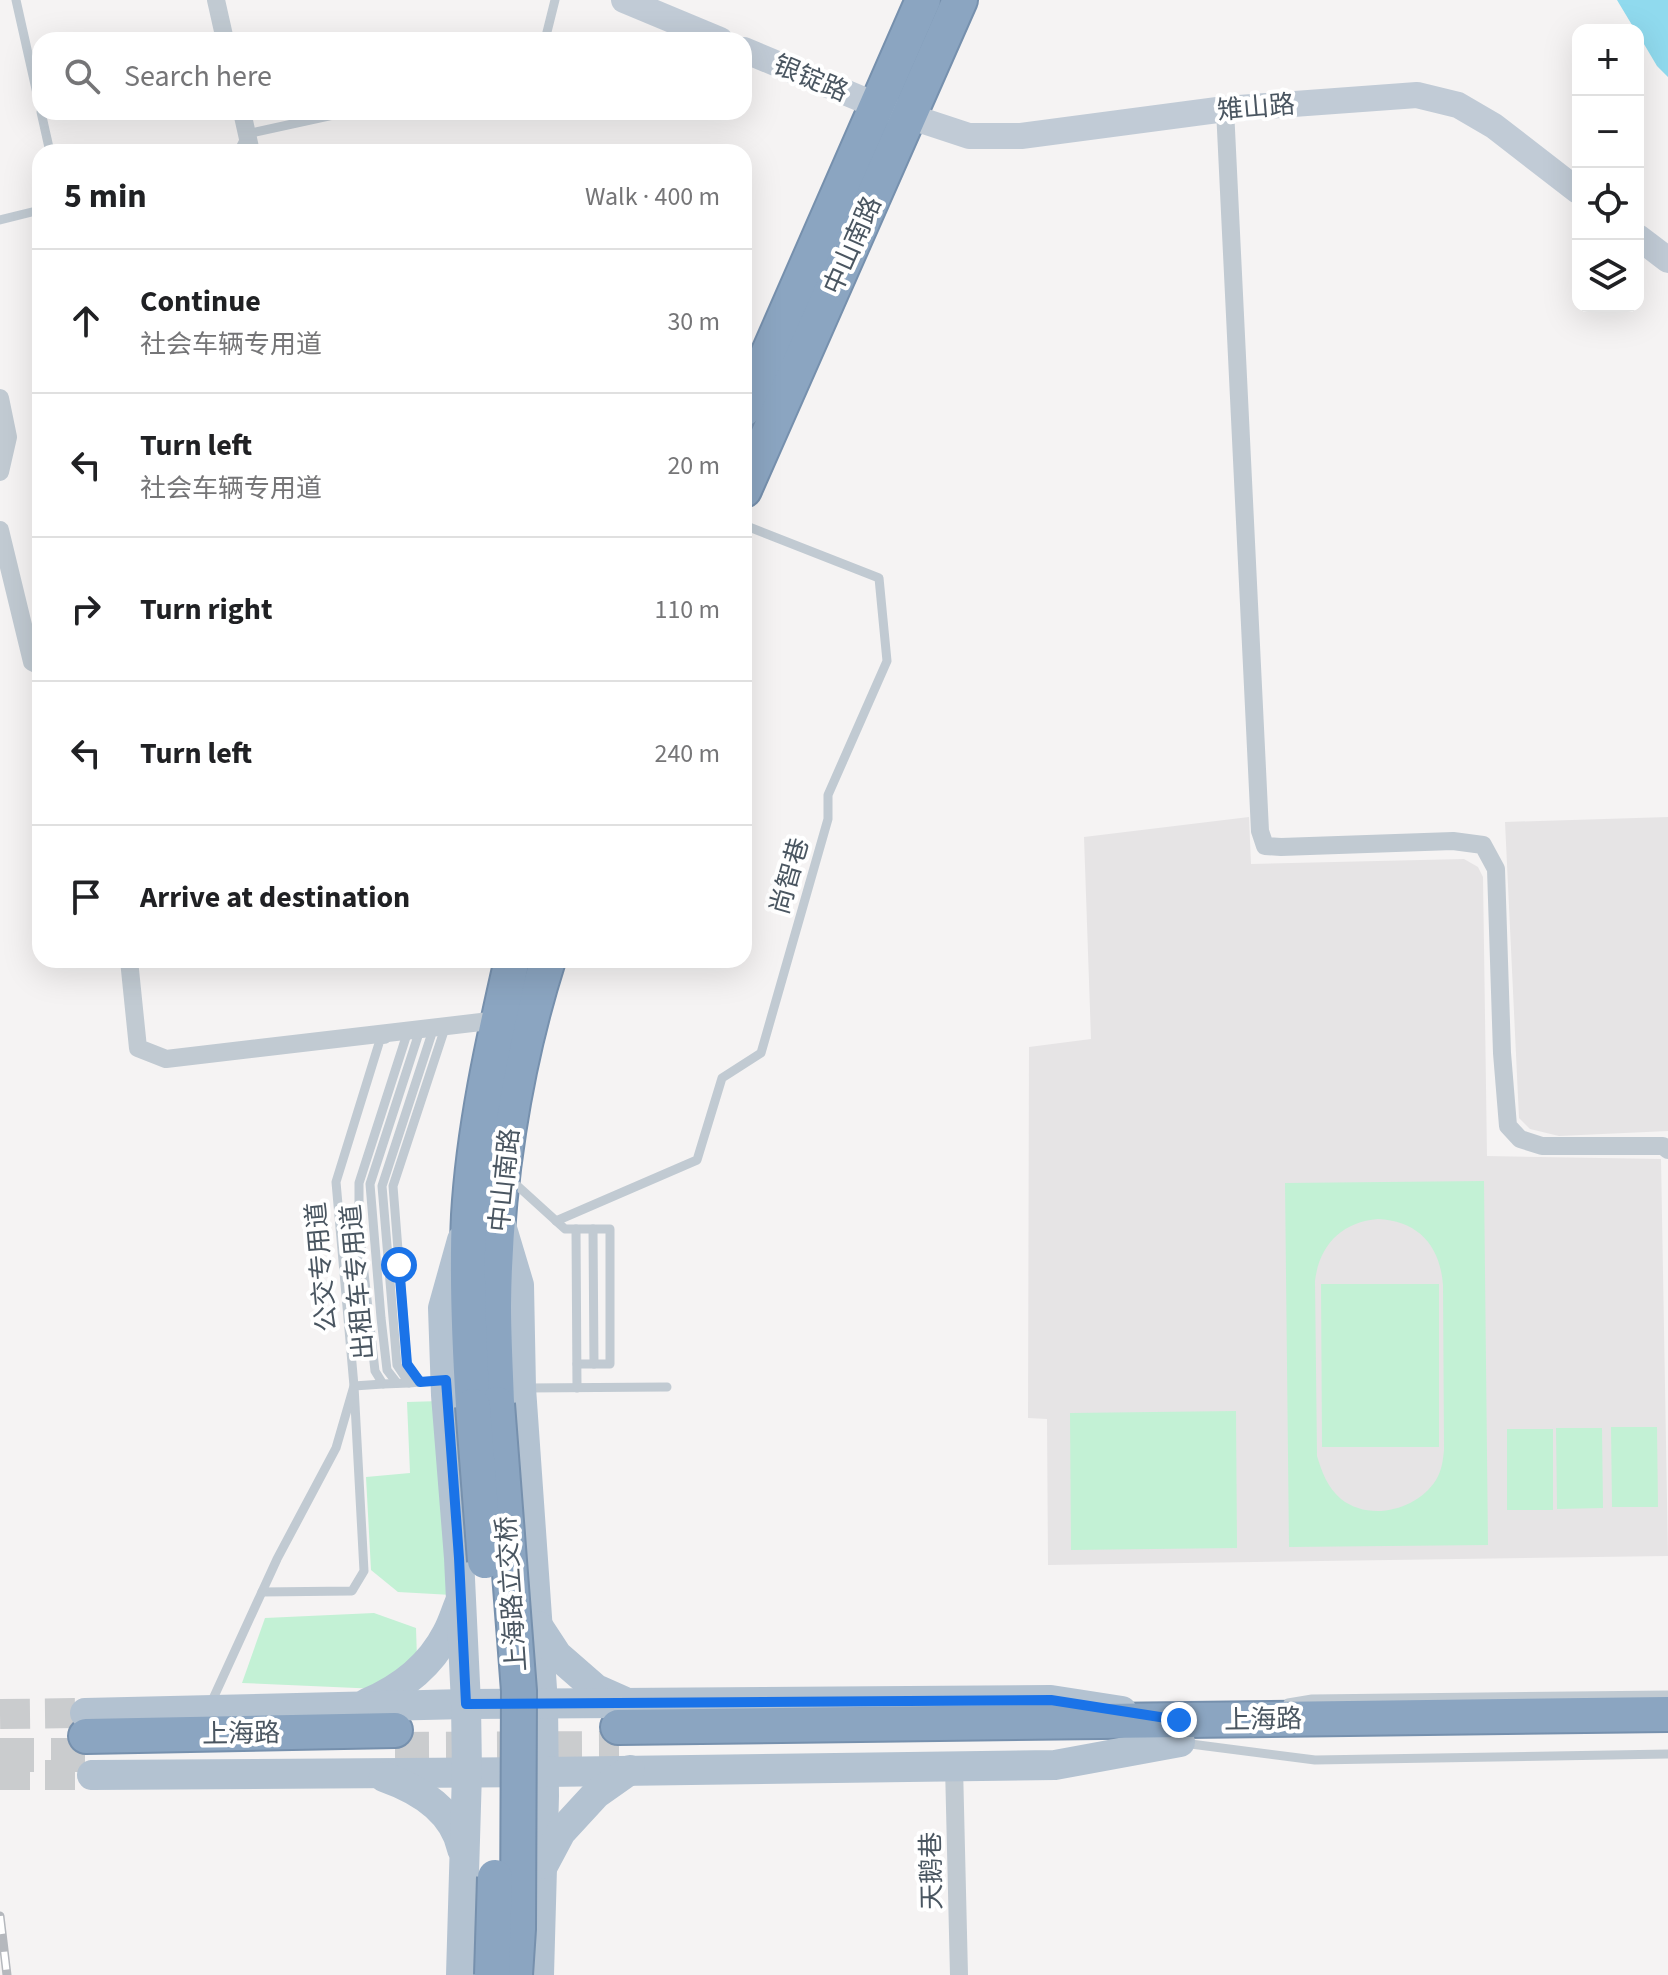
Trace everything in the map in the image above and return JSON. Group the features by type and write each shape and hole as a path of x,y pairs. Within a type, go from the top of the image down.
{"highway":[{"name":"中山南路","path":"752,470 893,111 923,0"},
{"name":"中山南路","path":"752,393 893,111 960,0"},
{"name":"中山南路","path":"484,1214 478,1129 510,968"},
{"name":"中山南路","path":"497,1399 467,1304 484,1214 503,1172 530,1020 546,968"},
{"name":"上海路立交桥","path":"492,1975 496,1828 497,1399"},
{"name":"上海路立交桥","path":"497,1399 519,1691 515,1975"},
{"name":"上海路","path":"1179,1731 1668,1714"},
{"name":"上海路","path":"623,1737 1179,1731 1668,1736"},
{"name":"上海路","path":"87,1745 388,1751"}],"main road":[{"path":"461,1975 467,1772 461,1598 425,1382 443,1308 484,1214"},
{"path":"484,1214 519,1285 497,1399 537,1625 543,1703 545,1772 539,1975"},
{"path":"361,1706 384,1696 426,1663 446,1634 461,1598"},
{"path":"537,1625 557,1655 596,1689 623,1737"},
{"path":"388,1751 467,1772 545,1772 623,1737 1051,1700 1179,1731"},
{"path":"87,1745 208,1709 543,1703 623,1737 954,1766 1055,1765 1179,1731"},
{"path":"543,1865 561,1832 596,1794 623,1737"},
{"path":"388,1751 407,1785 446,1814 461,1840 465,1864"}],"street":[{"path":"216,0 223,32"},
{"path":"624,0 701,32"},
{"name":"银锭路","path":"752,53 893,111"},
{"name":"雉山路","path":"893,111 969,136 1021,136 1225,109 1417,95 1458,105 1494,126 1572,186"},
{"path":"1225,109 1249,633 1260,831 1265,846 1453,841 1483,845 1496,869 1502,1053 1508,1126 1520,1139 1542,1146 1663,1146 1668,1150"},
{"path":"244,120 249,143"},
{"path":"1642,240 1668,260"},
{"path":"0,398 8,437 0,472"},
{"path":"0,530 32,662"},
{"path":"130,968 138,1048 166,1059 498,1023"},
{"name":"天鹅巷","path":"954,1766 959,1975"}],"lane":[{"path":"16,0 32,70"},
{"path":"547,32 555,0"},
{"path":"43,120 48,144"},
{"path":"249,143 322,120"},
{"path":"0,220 32,212"},
{"name":"尚智巷","path":"556,1221 697,1160 722,1078 761,1053 828,819 828,795 887,661 879,578 752,528"},
{"name":"公交专用道","path":"262,1592 336,1448 354,1386 336,1182 380,1040 431,1036 498,1023"},
{"path":"425,1382 407,1364 393,1186 443,1034"},
{"name":"出租车专用道","path":"397,1383 387,1370 370,1184 418,1036"},
{"path":"425,1382 397,1365 382,1186 431,1036"},
{"name":"出租车专用道","path":"406,1037 359,1183 359,1228 375,1371 383,1384 425,1382"},
{"path":"503,1172 565,1229 610,1229 610,1364 577,1364"},
{"path":"576,1229 577,1388"},
{"path":"593,1229 594,1364"},
{"path":"208,1709 262,1592 352,1591 364,1571 354,1386 383,1384"},
{"path":"497,1399 577,1388 667,1387"},
{"path":"1282,1704 1312,1699 1668,1695"},
{"path":"1179,1731 1253,1708"},
{"path":"1179,1731 1315,1760 1668,1754"}],"shaded area":[{"path":"1249,817 1251,864 1464,859 1478,867 1483,877 1487,1156 1661,1159 1668,1556 1048,1565 1047,1419 1028,1418 1029,1047 1091,1039 1084,837"},
{"path":"1668,817 1668,1131 1559,1136 1530,1129 1519,1118 1505,822"}],"green space":[{"path":"1484,1181 1488,1545 1289,1547 1285,1183","holes":["1365,1221 1392,1221 1415,1230 1424,1238 1432,1247 1441,1271 1444,1450 1440,1472 1428,1490 1405,1505 1379,1511 1365,1510 1341,1499 1329,1484 1317,1456 1315,1281 1321,1257 1334,1238"]},
{"path":"1321,1284 1439,1284 1439,1447 1322,1447"},
{"path":"441,1401 452,1595 398,1592 371,1570 366,1477 410,1473 407,1402"},
{"path":"1236,1411 1237,1548 1071,1550 1070,1413"},
{"path":"1611,1427 1657,1427 1658,1507 1612,1507"},
{"path":"1556,1428 1602,1428 1603,1508 1557,1509"},
{"path":"1507,1429 1553,1429 1553,1510 1507,1510"},
{"path":"374,1613 416,1628 417,1660 379,1689 242,1683 265,1618"}],"water":[{"path":"1617,0 1668,0 1668,77 1657,66 1644,44 1644,24 1631,24"}],"tunnel":[{"path":"0,1714 85,1713"},
{"path":"395,1749 619,1748"},
{"path":"0,1755 86,1755"},
{"path":"0,1775 92,1775"}],"railway":[{"path":"0,1916 7,1975"}],"route":[{"path":"399,1265 407,1364 420,1382 446,1380 466,1704 1051,1700 1179,1720"}]}
